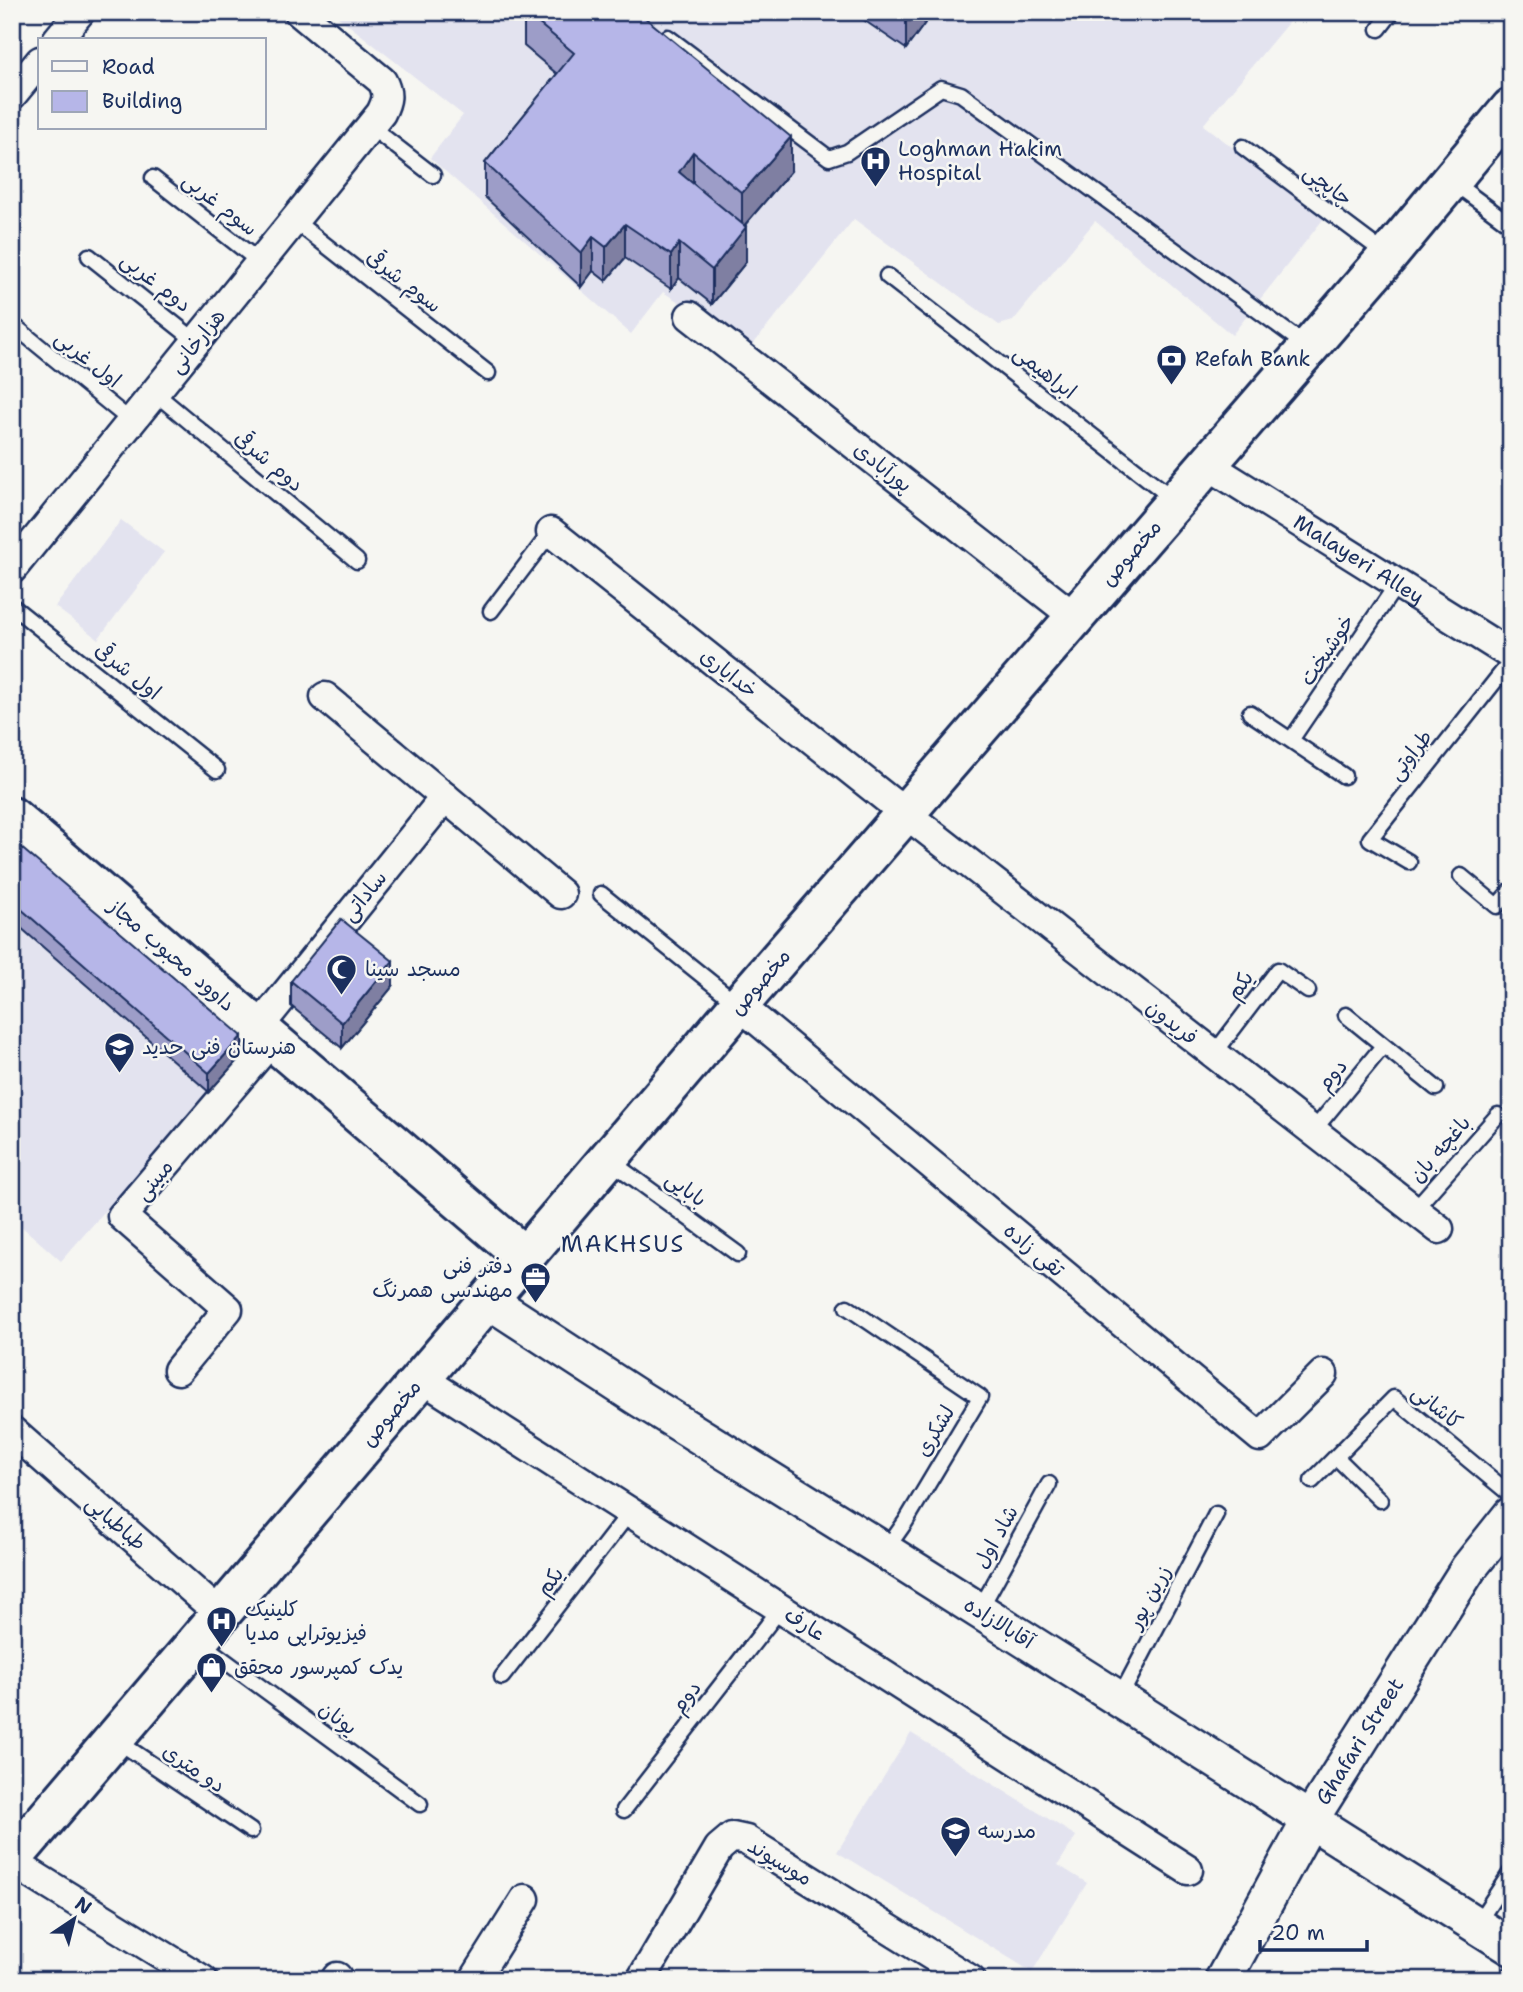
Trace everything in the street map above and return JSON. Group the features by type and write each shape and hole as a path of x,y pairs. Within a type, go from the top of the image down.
{"main road":[{"name":"مخصوص","path":"14,1855 739,1005 1388,256 1511,108"},
{"name":"داوود محبوب مجاز","path":"12,817 524,1256"}],"street":[{"path":"59,38 80,12"},
{"path":"299,12 383,81 387,100 376,120"},
{"path":"12,95 38,63"},
{"name":"هزارخانی","path":"12,569 376,120"},
{"name":"پورآبادی","path":"690,316 1076,618"},
{"name":"Malayeri Alley","path":"1208,465 1511,656"},
{"name":"خدایاری","path":"551,532 906,814"},
{"path":"325,697 561,894"},
{"name":"ساداتی","path":"265,1034 445,797"},
{"name":"فریدون","path":"906,814 1438,1229"},
{"name":"تقی زاده","path":"739,1005 1260,1437 1322,1374"},
{"name":"مبینی","path":"178,1370 228,1309 122,1216 265,1034"},
{"name":"آقابالازاده","path":"488,1300 637,1397 1511,1947"},
{"name":"عارف","path":"421,1378 1188,1870"},
{"name":"طباطبایی","path":"12,1431 209,1627"},
{"name":"Ghafari Street","path":"1223,1980 1310,1820 1468,1569 1511,1515"},
{"name":"موسیوند","path":"644,1979 719,1848 732,1837 746,1840 971,1980"},
{"path":"14,1855 174,1972 203,1980"},
{"path":"474,1980 525,1899"}],"lane":[{"path":"1379,29 1392,12"},
{"path":"656,28 829,158 847,152 941,88 961,94 1309,348"},
{"path":"376,120 433,175"},
{"name":"چاپچی","path":"1243,147 1388,256"},
{"name":"سوم غربی","path":"153,178 261,263"},
{"path":"1452,181 1511,225"},
{"name":"سوم شرقی","path":"295,221 488,373"},
{"name":"دوم غربی","path":"89,256 197,342"},
{"name":"ابراهیمی","path":"887,276 1176,502"},
{"name":"اول غربی","path":"17,328 132,422"},
{"name":"دوم شرقی","path":"155,393 357,561"},
{"path":"491,611 551,532"},
{"name":"خوشبخت","path":"1291,740 1397,584"},
{"name":"اول شرقی","path":"12,606 217,770"},
{"name":"طراوتی","path":"1409,862 1370,839 1511,661"},
{"path":"1251,713 1344,776"},
{"path":"1461,876 1497,906 1511,890"},
{"path":"601,894 739,1005"},
{"name":"یکم","path":"1214,1054 1278,970 1308,990"},
{"path":"1346,1015 1436,1088"},
{"name":"دوم","path":"1313,1131 1384,1046"},
{"name":"باغچه بان","path":"1414,1210 1498,1115"},
{"name":"بابایی","path":"608,1159 738,1254"},
{"name":"لشکری","path":"847,1307 980,1397 906,1521 885,1551"},
{"name":"کاشانی","path":"1312,1481 1394,1398 1511,1495"},
{"path":"1336,1457 1380,1500"},
{"name":"شاد اول","path":"979,1611 1049,1484"},
{"name":"یکم","path":"502,1677 630,1512"},
{"name":"زرین پور","path":"1119,1699 1216,1514"},
{"name":"دوم","path":"624,1810 780,1609"},
{"name":"یونان","path":"209,1627 420,1804"},
{"name":"دو متری","path":"114,1739 251,1831"},
{"path":"1476,1926 1511,1872"},
{"path":"1506,1980 1511,1973"}],"shaded area":[{"name":"Loghman Hakim Hospital","path":"332,12 1297,12 1203,125 1325,217 1232,335 1095,221 1013,321 999,325 854,219 751,347 663,292 631,334 430,158 463,115"},
{"path":"121,520 164,552 98,639 55,607"},
{"name":"هنرستان فنی حدید","path":"12,859 242,1055 61,1261 12,1218"},
{"name":"مدرسه","path":"911,1733 1076,1836 1058,1865 1087,1883 1032,1972 837,1852"}],"building":[{"path":"525,12 638,12 791,137 742,193 693,152 679,172 746,227 712,270 679,243 671,255 625,224 606,247 593,237 581,253 485,163 574,53"},
{"path":"12,840 242,1036 209,1073 12,901"},
{"path":"341,919 393,961 342,1023 291,981"}],"place":[{"name":"Loghman Hakim Hospital","path":"875,188"},
{"name":"Refah Bank","path":"1172,386"},
{"name":"مسجد سینا","path":"342,996"},
{"name":"هنرستان فنی حدید","path":"119,1074"},
{"name":"دفتر فنی مهندسی همرنگ","path":"536,1305"},
{"name":"کلینیک فیزیوتراپی مدیا","path":"222,1648"},
{"name":"یدک کمپرسور محقق","path":"211,1694"},
{"name":"مدرسه","path":"955,1858"}],"district":[{"name":"MAKHSUS","path":"623,1244"}]}
